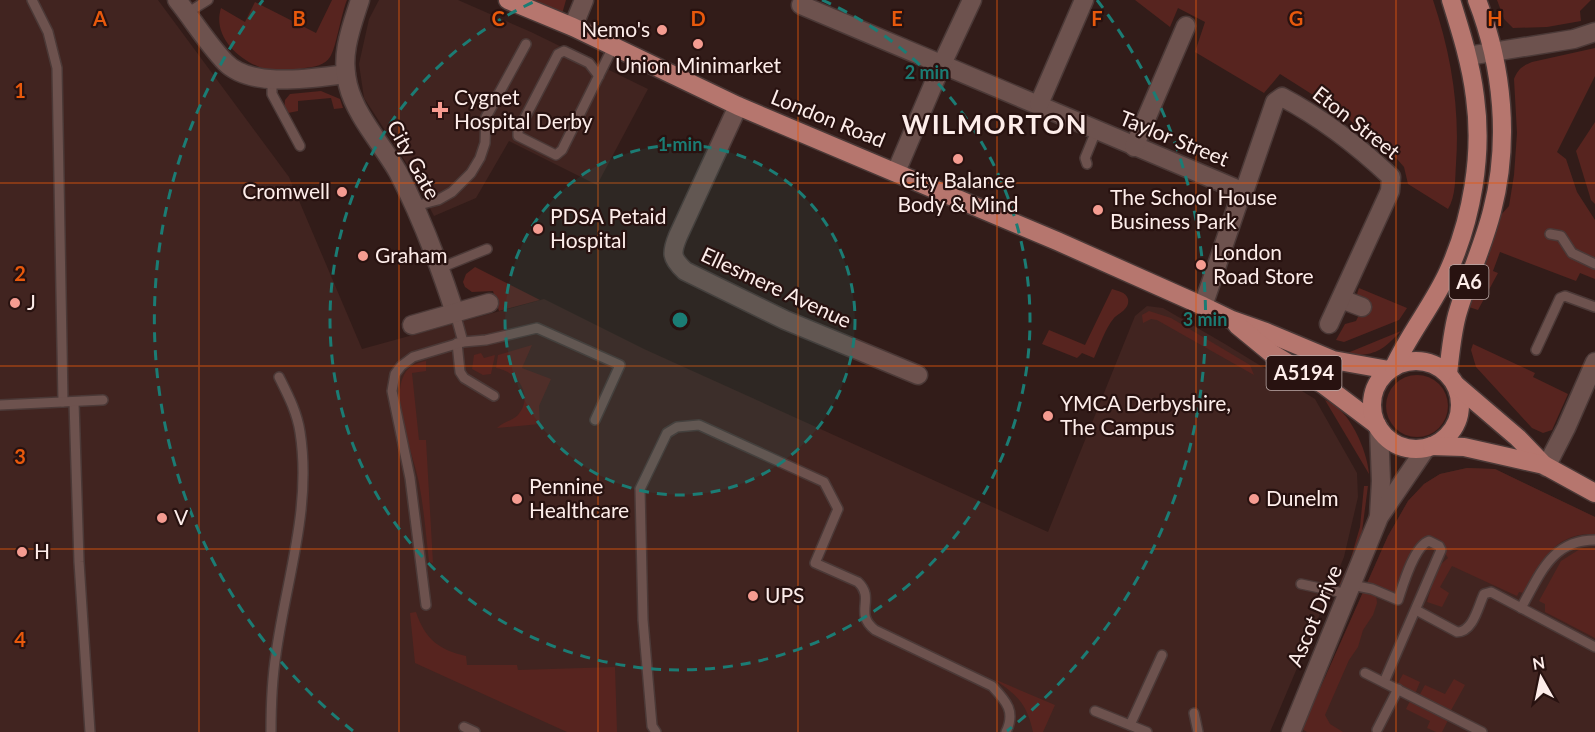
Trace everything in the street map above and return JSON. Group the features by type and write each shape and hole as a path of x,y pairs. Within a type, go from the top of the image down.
{"main road":[{"name":"London Road","path":"508,0 573,27 738,106 896,172 1232,320 1325,357 1348,364 1392,369"},
{"name":"A6","path":"1392,369 1403,346 1442,284 1465,223 1472,195 1476,160 1476,99 1468,56 1451,0"},
{"name":"A6","path":"1452,380 1456,318 1484,239 1496,192 1502,140 1499,80 1494,53 1477,0"},
{"name":"London Road","path":"1232,320 1271,353 1324,385 1378,426"},
{"path":"1545,466 1518,438 1431,364 1412,361 1392,369 1382,377 1373,395 1373,415 1378,426 1396,444 1410,448 1464,447 1545,466 1595,493"},
{"path":"1429,447 1447,436 1457,421 1460,403 1452,380"}],"street":[{"name":"City Gate","path":"360,0 345,51 346,74 352,99 397,171 415,206 455,313"},
{"path":"573,27 584,0"},
{"path":"896,172 972,0"},
{"path":"1039,104 1084,0"},
{"name":"Taylor Street","path":"801,5 826,7 942,64 1244,192"},
{"path":"182,7 226,63 242,73 256,78 299,78 346,74"},
{"path":"1134,147 1186,26"},
{"path":"1468,56 1574,39 1595,32"},
{"name":"Eton Street","path":"1244,192 1275,102 1282,97 1305,110 1354,145 1390,177 1390,190 1329,324"},
{"name":"Ellesmere Avenue","path":"738,106 678,236 673,250 675,262 685,271 785,320 918,375"},
{"path":"1203,306 1244,192"},
{"path":"1341,298 1362,307"},
{"path":"412,325 489,303"},
{"path":"1545,466 1566,428 1595,362"},
{"name":"Ascot Drive","path":"1378,426 1381,481 1379,517"},
{"name":"Ascot Drive","path":"1291,732 1379,517 1429,447"}],"lane":[{"path":"32,0 48,32 57,68 63,402"},
{"path":"182,7 208,0"},
{"path":"415,206 438,200 452,192 471,173 486,143 486,117 525,44"},
{"path":"599,76 589,63 564,51 558,54 518,131 518,136 556,155 562,150 599,76 613,47"},
{"path":"272,78 272,94 300,146"},
{"path":"1087,164 1085,158 1096,131"},
{"path":"1550,234 1561,236 1572,253 1595,264"},
{"path":"440,268 487,249"},
{"path":"1536,350 1560,298 1565,296 1595,307"},
{"name":"City Gate","path":"455,313 460,343 460,372 464,378 494,396"},
{"path":"426,605 410,478 394,401 393,381 401,366 413,357 460,343 486,340 537,328 620,365 595,420"},
{"path":"271,732 275,655 296,551 303,488 300,432 294,406 279,377"},
{"path":"0,405 103,400"},
{"path":"74,402 79,562 90,732"},
{"path":"656,732 652,726 643,620 640,489 668,434 677,427 692,425 699,425 824,482 838,508 815,563 858,582 863,587 866,596 863,616 867,624 875,630 992,686 1009,709 1011,722 1006,732"},
{"path":"1521,608 1557,551 1569,544 1595,540"},
{"path":"1301,584 1350,590 1372,589 1398,600 1421,544 1429,541 1439,546 1441,554 1384,682"},
{"path":"1416,610 1457,632 1462,632 1469,628 1484,594 1491,592 1595,647"},
{"path":"1130,725 1162,655"},
{"path":"1365,673 1482,732"},
{"path":"1377,730 1398,689"},
{"path":"1095,711 1147,732"},
{"path":"1194,713 1198,732"},
{"path":"464,727 475,732"}],"shaded area":[{"path":"0,0 158,0 289,177 362,349 544,299 644,349 1048,532 1135,316 1147,306 1163,308 1315,399 1357,473 1358,497 1344,557 1270,732 0,732"},
{"path":"332,0 347,0 332,53 325,62 316,66 281,72 262,68 233,49 221,30 219,19 221,8 245,22 255,2 316,33"},
{"name":"Cygnet Hospital Derby","path":"379,0 458,0 531,32 648,89 597,185 509,141 476,198 434,216 407,164 364,98 359,64 369,19"},
{"path":"533,0 566,0 562,14"},
{"path":"1135,0 1433,0 1445,40 1453,81 1457,122 1455,181 1448,209 1408,184 1404,167 1397,159 1340,112 1280,74 1264,93 1195,52 1205,22 1178,8 1170,27"},
{"path":"1497,0 1591,0 1580,11 1581,21 1547,27 1513,28 1504,19"},
{"path":"1595,48 1595,76 1557,152 1566,159 1577,192 1595,220 1595,279 1580,273 1576,281 1500,252 1493,271 1498,273 1478,310 1469,307 1489,255 1499,217 1509,206 1517,133 1514,79 1521,68 1532,62"},
{"path":"321,91 340,99 343,108 334,109 331,98 298,101 298,111 288,113 284,111 285,100 290,94"},
{"path":"1595,122 1595,204 1591,200 1576,151"},
{"path":"475,267 540,300 499,311 493,291 472,292 465,287 463,282 466,274"},
{"path":"1359,288 1407,308 1399,320 1344,342 1336,340 1345,324 1356,321 1365,303 1358,299"},
{"path":"1112,289 1126,295 1128,302 1126,308 1111,322 1094,358 1082,353 1077,358 1042,344 1049,330 1085,345"},
{"path":"1149,311 1171,318 1250,365 1254,375 1157,320 1151,319 1143,323 1142,315"},
{"path":"1401,331 1377,351 1345,354"},
{"path":"1473,344 1535,373 1533,377 1568,394 1552,430 1543,433 1532,428 1476,367 1471,350"},
{"path":"532,345 522,368 551,379 539,406 540,424 497,428 518,415 525,400 521,385 516,379 496,368 498,355"},
{"path":"481,353 484,358 495,355 491,374 483,375 472,369 474,355"},
{"path":"426,361 426,371 412,373 419,440 426,440 433,563 429,562 419,483 404,428 400,399 400,386 408,369"},
{"path":"1411,375 1423,375 1439,384 1446,394 1448,406 1446,418 1439,428 1423,437 1411,437 1400,432 1391,423 1386,412 1386,400 1391,389 1400,380"},
{"path":"1325,400 1334,404 1342,412 1355,431 1365,453 1369,474"},
{"path":"1467,468 1495,469 1595,517 1595,732 1301,732 1388,536 1408,501 1424,484 1440,474"},
{"path":"1467,468 1495,469 1595,517 1595,534 1569,538 1559,544 1543,561 1524,593 1519,592 1517,596 1452,566 1440,587 1449,593 1442,607 1427,602 1431,588 1430,578 1434,570 1448,558 1439,543 1428,546 1407,569 1403,570 1395,596 1376,595 1377,603 1373,615 1363,630 1358,647 1349,660 1325,715 1330,724 1343,732 1307,732 1302,729 1388,536 1408,501 1424,484 1440,474"},
{"path":"1364,486 1368,486 1361,539 1342,587 1337,590 1350,561 1360,527"},
{"path":"1580,549 1595,549 1595,638 1545,612 1545,604 1539,601 1561,561"},
{"path":"416,612 424,629 434,642 466,656 467,665 517,665 518,670 615,667 617,732 567,732 415,663 410,613"},
{"path":"1403,674 1420,682 1415,694 1397,685"},
{"path":"994,679 1055,705 1043,732 1033,732 1028,714 1020,701"},
{"path":"1454,679 1465,685 1450,712 1419,696 1425,685 1445,694"},
{"path":"1411,699 1449,718 1442,732 1427,728 1430,721 1406,709"}],"place":[{"name":"Nemo's","path":"662,30"},
{"name":"Union Minimarket","path":"698,44"},
{"name":"Cygnet Hospital Derby","path":"440,110"},
{"name":"City Balance Body & Mind","path":"958,159"},
{"name":"Cromwell","path":"342,192"},
{"name":"The School House Business Park","path":"1098,210"},
{"name":"PDSA Petaid Hospital","path":"538,229"},
{"name":"Graham","path":"363,256"},
{"name":"London Road Store","path":"1201,265"},
{"name":"J","path":"15,303"},
{"name":"YMCA Derbyshire, The Campus","path":"1048,416"},
{"name":"Pennine Healthcare","path":"517,499"},
{"name":"Dunelm","path":"1254,499"},
{"name":"V","path":"162,518"},
{"name":"H","path":"22,552"},
{"name":"UPS","path":"753,596"}],"district":[{"name":"WILMORTON","path":"995,125"}]}
